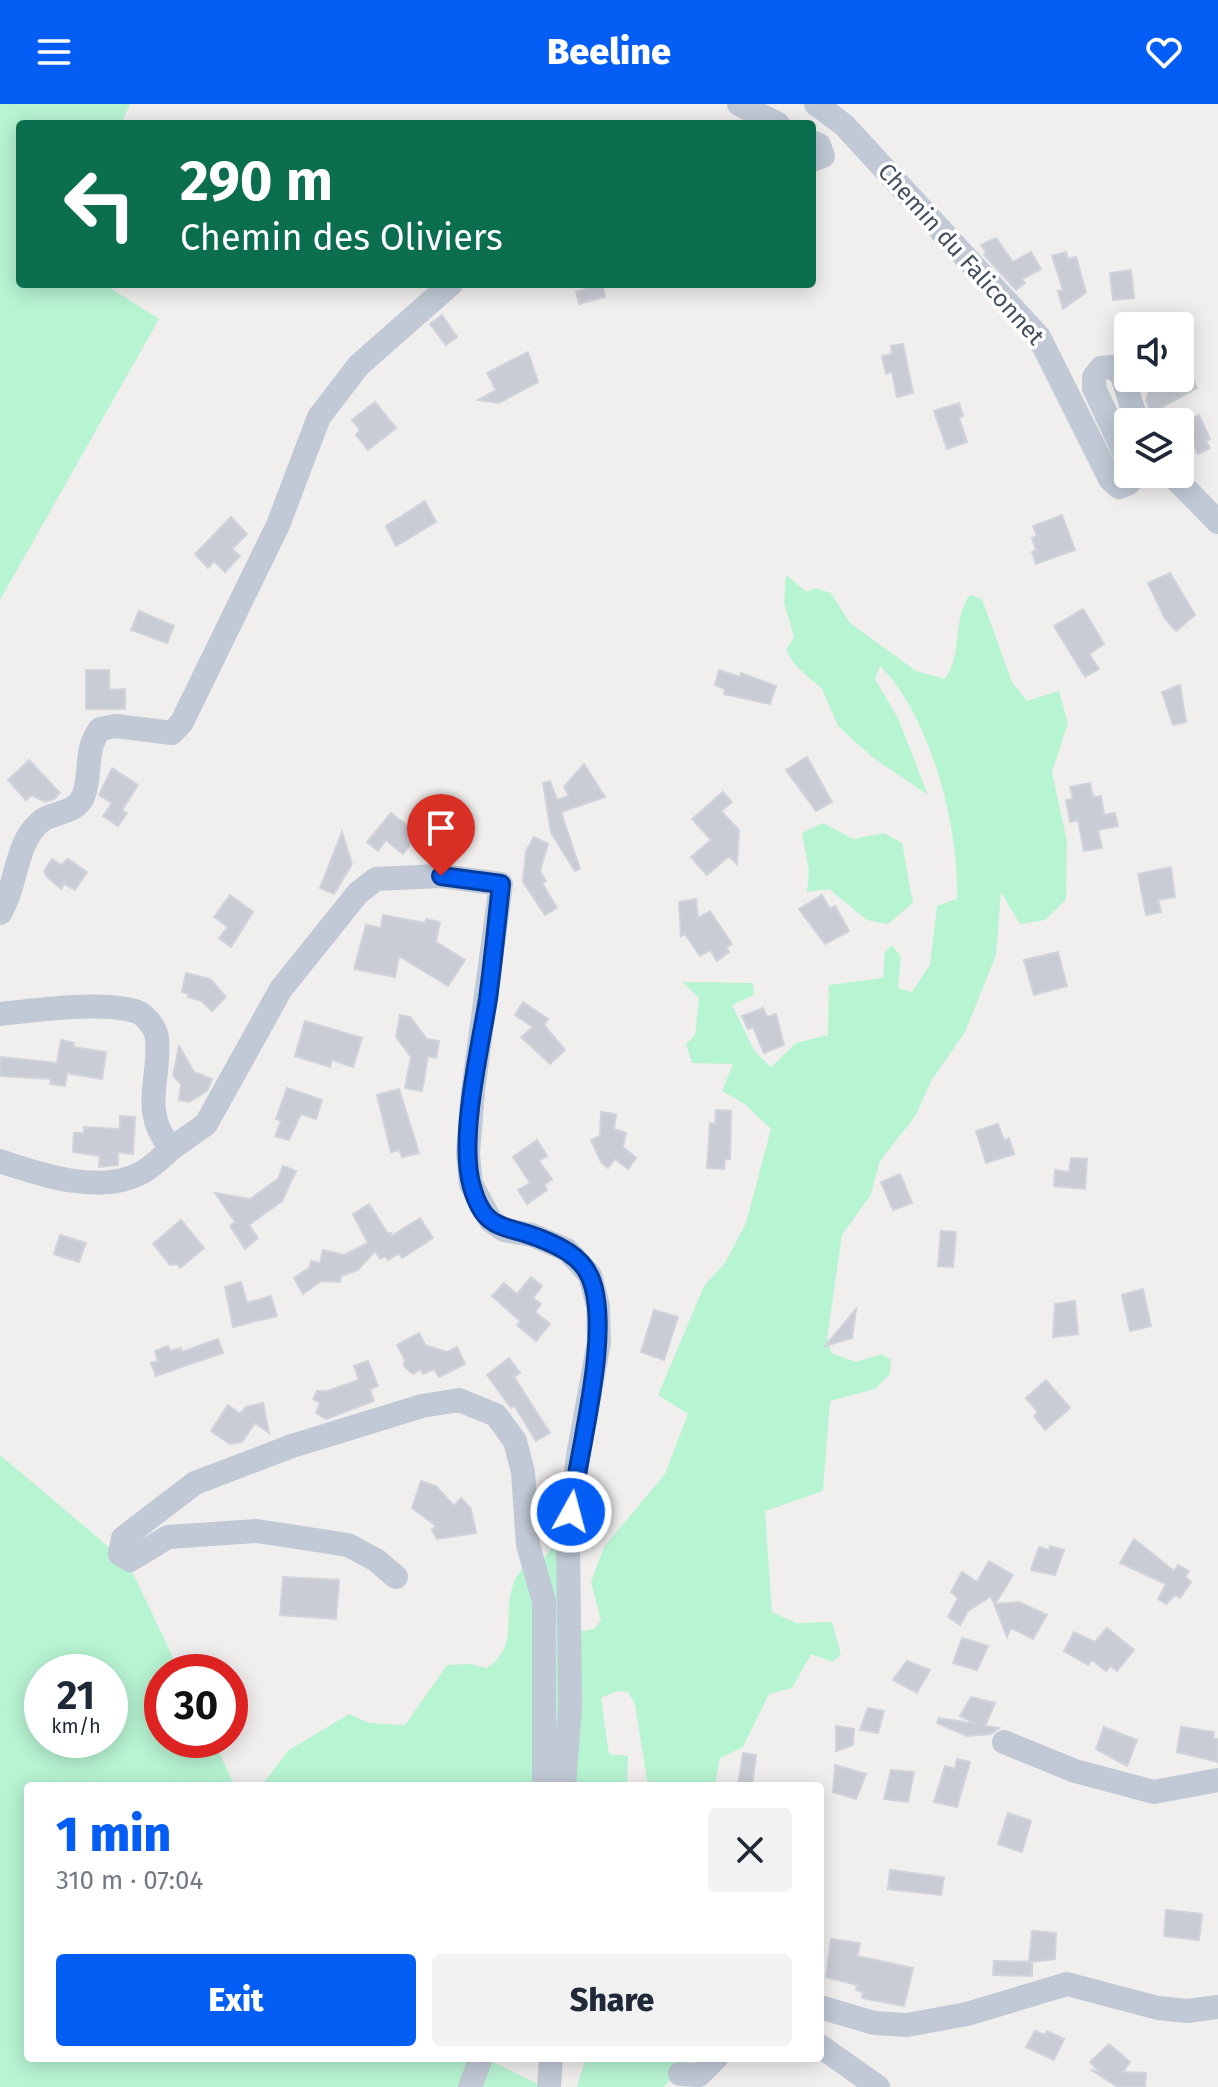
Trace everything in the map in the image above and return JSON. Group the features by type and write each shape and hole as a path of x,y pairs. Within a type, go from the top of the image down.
{"street":[{"path":"739,104 770,120"},
{"name":"Chemin du Faliconnet","path":"816,104 844,125 1039,337 1114,483"},
{"path":"816,144 823,156 816,159"},
{"path":"0,913 11,896 26,837 41,820 71,811 84,796 91,741 100,729 116,726 172,733 182,722 278,525 319,417 359,365 446,288"},
{"path":"1114,431 1094,388 1094,377 1101,368 1112,367 1122,375 1133,408"},
{"path":"1185,488 1218,522"},
{"path":"0,1161 35,1173 97,1183 140,1174 206,1124 281,989 358,893 376,879 441,876 501,884 473,1091 468,1154 471,1184 491,1221 504,1230 532,1235 567,1250 590,1275 598,1306 599,1342 578,1456 568,1540 570,1706 564,1782"},
{"path":"0,1014 79,1008 137,1011 151,1023 157,1036 151,1108 159,1134 171,1149"},
{"path":"396,1577 376,1560 348,1545 257,1531 168,1537 130,1560 120,1554 123,1538 195,1483 292,1446 422,1406 459,1400 496,1415 515,1441 523,1472 528,1545 544,1601 544,1782"},
{"path":"1004,1742 1075,1771 1154,1792 1218,1780"},
{"path":"824,2008 874,2023 907,2025 967,2014 1067,1984 1166,2010 1218,2007"},
{"path":"824,2049 878,2087"},
{"path":"470,2087 479,2062"},
{"path":"549,2087 551,2062"},
{"path":"681,2073 699,2075 712,2062"}],"green space":[{"path":"0,104 130,104 123,120 16,120 16,288 110,288 159,319 0,600"},
{"path":"786,575 807,592 814,588 831,593 850,623 916,671 945,679 954,658 964,604 970,595 982,599 1012,682 1027,701 1059,691 1068,723 1052,772 1067,841 1066,900 1045,920 1020,924 1001,892 996,955 965,1032 931,1081 916,1115 880,1161 870,1196 842,1235 827,1338 831,1353 856,1362 882,1354 891,1360 890,1374 875,1389 830,1401 823,1491 765,1511 772,1612 796,1623 832,1622 841,1655 832,1662 811,1654 792,1688 769,1694 743,1747 720,1758 716,1782 647,1782 635,1704 628,1692 617,1691 601,1698 609,1754 628,1756 627,1782 573,1782 573,1633 594,1629 601,1620 591,1582 604,1547 665,1474 688,1414 658,1395 704,1286 725,1263 746,1223 771,1129 745,1104 722,1091 733,1064 692,1063 686,1044 695,1035 699,998 682,982 753,983 754,995 732,1005 755,1052 771,1067 796,1043 828,1035 829,985 883,978 885,952 892,945 901,957 898,988 912,992 930,965 937,906 957,899 957,871 947,807 914,713 880,666 875,679 898,718 928,795 871,756 838,726 822,689 796,666 786,650 794,637 784,602"},
{"path":"823,823 853,839 884,833 902,843 913,903 888,924 867,920 829,889 807,892 809,870 802,833"},
{"path":"0,1455 128,1563 171,1654 144,1654 144,1758 222,1758 233,1782 24,1782 24,2062 474,2062 466,2087 0,2087"},
{"path":"552,1548 561,1555 560,1782 264,1782 289,1750 349,1714 369,1723 405,1725 447,1665 469,1664 487,1668 497,1659 507,1641 510,1597 515,1579 526,1562 540,1563"},
{"path":"491,2062 542,2086 542,2087 481,2087"},
{"path":"585,2062 684,2062 664,2087 577,2087"}],"building":[{"path":"996,238 1013,262 1031,252 1041,269 1022,279 1025,283 1016,290 984,255 986,252 981,245"},
{"path":"1066,252 1068,259 1076,257 1086,292 1063,309 1058,291 1063,290 1052,256"},
{"path":"1131,270 1134,298 1113,300 1110,273"},
{"path":"603,288 605,297 579,304 576,292"},
{"path":"442,315 457,337 446,345 430,324"},
{"path":"903,344 913,393 897,397 892,372 886,374 882,356 892,354 891,346"},
{"path":"528,352 538,382 499,403 478,400 496,390 487,373"},
{"path":"1149,392 1190,392 1160,408 1149,408 1146,400"},
{"path":"375,402 396,428 368,450 356,435 360,430 352,420"},
{"path":"959,403 963,416 959,418 967,442 947,449 934,411"},
{"path":"1199,415 1210,439 1206,441 1210,448 1198,454 1194,447 1194,417"},
{"path":"425,501 436,522 396,546 386,526"},
{"path":"1062,515 1075,550 1036,564 1032,538 1037,536 1033,526"},
{"path":"231,517 247,534 232,549 240,556 225,572 214,561 208,568 195,554"},
{"path":"1170,573 1195,615 1176,631 1165,619 1148,583"},
{"path":"1083,609 1104,644 1089,654 1099,669 1085,677 1054,626"},
{"path":"139,611 174,626 167,643 131,630"},
{"path":"86,670 109,670 109,690 125,689 125,709 86,709"},
{"path":"719,670 740,677 741,673 776,686 770,704 724,694 725,689 715,685"},
{"path":"1180,685 1186,722 1173,725 1162,692"},
{"path":"807,757 832,802 816,811 786,770"},
{"path":"29,760 60,793 54,799 45,802 32,795 26,800 8,780"},
{"path":"584,764 605,797 561,812 580,869 575,871 551,833 543,783 550,781 557,800 569,796 564,787"},
{"path":"112,768 138,785 122,810 127,813 118,826 103,816 112,803 99,795"},
{"path":"1090,783 1093,797 1101,796 1104,815 1115,813 1118,826 1098,830 1102,848 1084,851 1078,820 1070,822 1066,800 1073,799 1070,787"},
{"path":"723,792 732,802 721,811 739,830 737,864 729,856 707,875 691,857 711,840 692,819"},
{"path":"450,802 469,825 453,838 441,823 446,819 439,811"},
{"path":"391,813 413,830 410,833 416,837 403,854 386,840 378,851 367,842"},
{"path":"342,832 352,864 334,894 320,888"},
{"path":"534,837 548,844 540,871 546,881 542,883 557,908 545,915 523,882 526,851"},
{"path":"52,859 61,865 68,859 87,872 75,890 64,884 61,889 46,876 44,871"},
{"path":"1171,867 1175,897 1158,900 1161,912 1146,915 1138,874"},
{"path":"230,895 253,912 231,947 219,938 228,927 214,917"},
{"path":"822,895 830,909 835,906 849,931 825,944 799,909"},
{"path":"696,899 698,918 710,911 732,944 726,947 729,952 717,961 710,950 700,956 685,934 681,936 679,902"},
{"path":"383,915 425,923 426,919 440,922 436,942 465,960 448,986 399,956 395,977 354,969 366,925 381,928"},
{"path":"1058,952 1067,986 1034,995 1024,960"},
{"path":"186,973 210,979 226,997 212,1011 202,1001 188,997 189,994 182,992"},
{"path":"523,1002 548,1019 544,1025 565,1050 550,1064 521,1037 533,1027 515,1015"},
{"path":"763,1008 767,1017 776,1014 784,1045 764,1053 753,1027 748,1029 742,1016"},
{"path":"400,1015 410,1017 427,1039 439,1041 436,1058 428,1056 422,1091 405,1088 411,1057 396,1037"},
{"path":"305,1021 362,1038 353,1067 332,1060 330,1067 295,1056"},
{"path":"61,1040 74,1043 73,1047 106,1052 102,1079 67,1073 65,1086 50,1084 51,1079 0,1076 0,1057 57,1063"},
{"path":"179,1046 194,1072 212,1079 207,1091 189,1102 179,1100 181,1084 173,1076"},
{"path":"287,1088 322,1100 316,1119 301,1114 289,1140 275,1136 281,1121 276,1119"},
{"path":"399,1089 419,1153 402,1157 399,1150 391,1152 377,1095"},
{"path":"716,1110 731,1111 730,1159 725,1159 724,1169 707,1168 710,1123 715,1124"},
{"path":"601,1112 616,1114 614,1129 626,1133 623,1147 636,1158 628,1169 615,1159 608,1168 601,1162 591,1140 600,1136"},
{"path":"120,1116 135,1117 133,1154 118,1152 118,1165 99,1167 100,1156 73,1152 74,1133 84,1133 84,1127 120,1129"},
{"path":"998,1124 1004,1140 1009,1138 1014,1154 986,1163 976,1131"},
{"path":"537,1140 547,1156 539,1161 552,1179 544,1185 547,1190 527,1204 518,1190 530,1183 513,1157"},
{"path":"1071,1158 1087,1159 1085,1189 1054,1186 1055,1170 1069,1172"},
{"path":"283,1166 296,1171 282,1201 249,1225 258,1238 245,1249 230,1226 235,1222 215,1193 250,1199 278,1179"},
{"path":"900,1174 912,1203 893,1210 881,1182"},
{"path":"369,1204 388,1234 391,1233 390,1237 420,1218 433,1238 402,1258 399,1253 388,1260 386,1256 380,1259 375,1251 358,1270 341,1276 340,1282 321,1281 303,1294 294,1278 310,1267 311,1261 320,1263 323,1250 344,1255 368,1243 353,1214"},
{"path":"181,1220 204,1248 180,1268 177,1264 170,1265 153,1244"},
{"path":"941,1231 956,1232 953,1267 938,1266"},
{"path":"60,1235 86,1243 79,1262 54,1254"},
{"path":"531,1277 542,1286 533,1298 541,1304 535,1312 550,1324 536,1341 517,1325 520,1321 492,1296 504,1283 517,1294"},
{"path":"241,1282 247,1303 271,1296 277,1316 233,1327 225,1287"},
{"path":"1143,1289 1151,1326 1130,1331 1122,1295"},
{"path":"1075,1301 1078,1334 1053,1337 1055,1304"},
{"path":"856,1309 852,1338 825,1346"},
{"path":"654,1310 678,1317 664,1360 641,1352"},
{"path":"419,1333 425,1345 447,1352 457,1347 465,1364 439,1377 434,1369 423,1374 421,1369 413,1374 404,1366 405,1360 397,1345"},
{"path":"218,1339 223,1353 156,1376 151,1363 158,1361 155,1351 168,1346 170,1351 181,1348 182,1352"},
{"path":"509,1358 520,1373 514,1377 550,1433 536,1441 514,1405 511,1408 487,1375"},
{"path":"368,1361 378,1386 370,1389 374,1401 326,1419 316,1413 320,1403 313,1399 317,1391 327,1391 359,1380 354,1366"},
{"path":"1046,1380 1070,1408 1045,1430 1034,1416 1038,1412 1026,1398"},
{"path":"263,1403 269,1433 255,1423 242,1442 230,1444 211,1431 228,1405 240,1414 246,1407"},
{"path":"421,1481 436,1486 454,1506 461,1498 471,1509 476,1533 437,1539 432,1530 436,1526 412,1508"},
{"path":"1134,1539 1174,1571 1178,1565 1189,1571 1185,1577 1191,1582 1180,1598 1175,1595 1166,1604 1158,1599 1166,1584 1120,1563"},
{"path":"1050,1546 1064,1550 1055,1575 1031,1570 1039,1547 1049,1550"},
{"path":"989,1561 1013,1575 995,1604 1019,1602 1047,1615 1033,1639 1011,1628 1007,1637 991,1596 968,1611 960,1625 948,1617 958,1598 951,1592 962,1572 977,1582"},
{"path":"283,1577 339,1580 336,1619 280,1615"},
{"path":"1107,1628 1134,1650 1117,1671 1111,1666 1106,1671 1092,1660 1088,1665 1064,1651 1074,1632 1095,1642"},
{"path":"962,1638 988,1646 977,1670 953,1663"},
{"path":"907,1661 930,1670 917,1693 893,1680"},
{"path":"971,1697 995,1703 985,1726 999,1728 991,1734 967,1736 937,1723 939,1718 977,1724 960,1716"},
{"path":"868,1708 884,1711 878,1733 860,1730"},
{"path":"836,1726 854,1729 853,1745 836,1751"},
{"path":"1104,1727 1137,1740 1127,1766 1096,1749"},
{"path":"1181,1727 1214,1732 1213,1738 1218,1739 1218,1762 1177,1752"},
{"path":"743,1753 756,1755 753,1782 739,1782"},
{"path":"957,1759 970,1762 957,1807 934,1802 945,1766 955,1769"},
{"path":"835,1765 866,1774 856,1799 833,1792"},
{"path":"891,1770 914,1772 908,1802 884,1799"},
{"path":"1008,1813 1031,1821 1022,1852 998,1844"},
{"path":"890,1870 944,1877 941,1895 888,1889"},
{"path":"1166,1910 1202,1914 1199,1940 1164,1936"},
{"path":"1032,1931 1056,1933 1055,1959 1029,1962"},
{"path":"831,1939 860,1943 857,1956 913,1968 904,2006 862,1998 863,1992 856,1990 857,1985 826,1977"},
{"path":"994,1961 1032,1962 1032,1976 993,1975"},
{"path":"1035,2031 1045,2035 1047,2031 1064,2039 1054,2060 1026,2047"},
{"path":"1109,2044 1130,2062 1123,2072 1146,2073 1145,2087 1118,2087 1091,2070 1099,2071 1090,2062"}],"route":[{"path":"441,876 501,884 491,976 473,1091 468,1154 471,1184 477,1201 491,1221 504,1230 532,1235 567,1250 590,1275 598,1306 599,1342 571,1512"}]}
